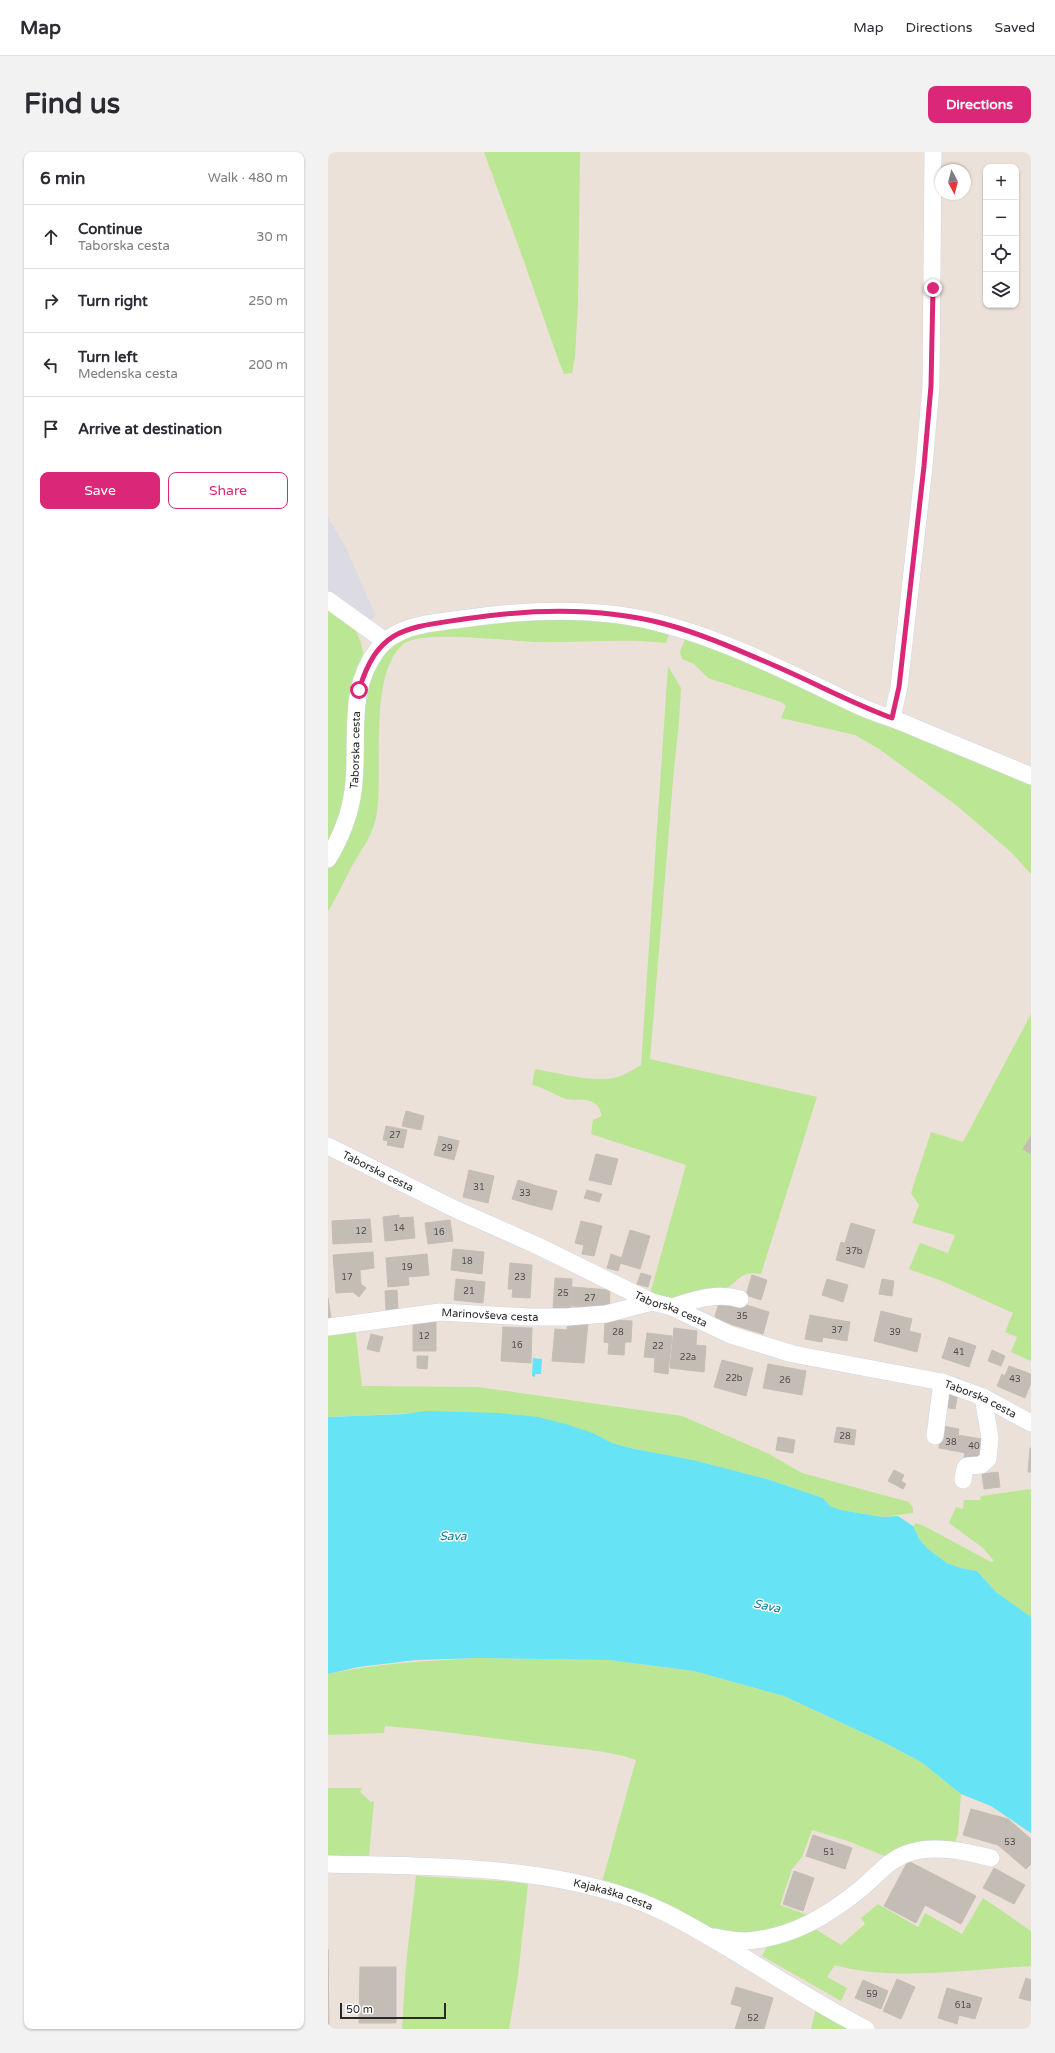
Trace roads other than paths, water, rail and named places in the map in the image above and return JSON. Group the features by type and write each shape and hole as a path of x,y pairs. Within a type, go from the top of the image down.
{"street":[{"path":"892,718 899,687 924,466 931,386 933,152"},
{"path":"328,600 385,641 398,632 423,625 486,616 587,612 635,618 666,624 775,665 860,706 1031,776"},
{"name":"Taborska cesta","path":"328,859 342,834 352,796 355,713 359,690 369,662 385,641"},
{"name":"Taborska cesta","path":"328,1146 457,1210 538,1246 652,1302 672,1307 731,1335 793,1354 942,1382 983,1397 1031,1423"},
{"path":"672,1307 717,1296 730,1296 740,1299"},
{"name":"Marinovševa cesta","path":"328,1327 440,1312 529,1317 568,1317 606,1314 652,1302"},
{"path":"934,1436 942,1382"},
{"path":"963,1480 965,1468 967,1466 981,1465 988,1459 990,1438 983,1397"},
{"path":"709,1937 744,1941 764,1939 797,1930 833,1911 889,1864 907,1854 942,1849 965,1851 991,1858"},
{"name":"Kajakaška cesta","path":"328,1864 480,1870 549,1878 622,1895 663,1912 709,1937 866,2029"}],"water":[{"path":"533,1358 542,1359 541,1374 535,1374 535,1377 532,1376"},
{"name":"Sava","path":"425,1411 499,1413 538,1417 569,1425 595,1434 612,1443 630,1448 693,1460 767,1479 823,1498 830,1506 841,1510 882,1517 898,1516 913,1526 920,1540 928,1549 947,1563 961,1568 977,1571 996,1592 1031,1617 1031,1833 991,1806 961,1794 921,1762 885,1743 784,1696 694,1671 609,1660 479,1658 416,1660 358,1667 328,1674 328,1417 405,1414"}]}
